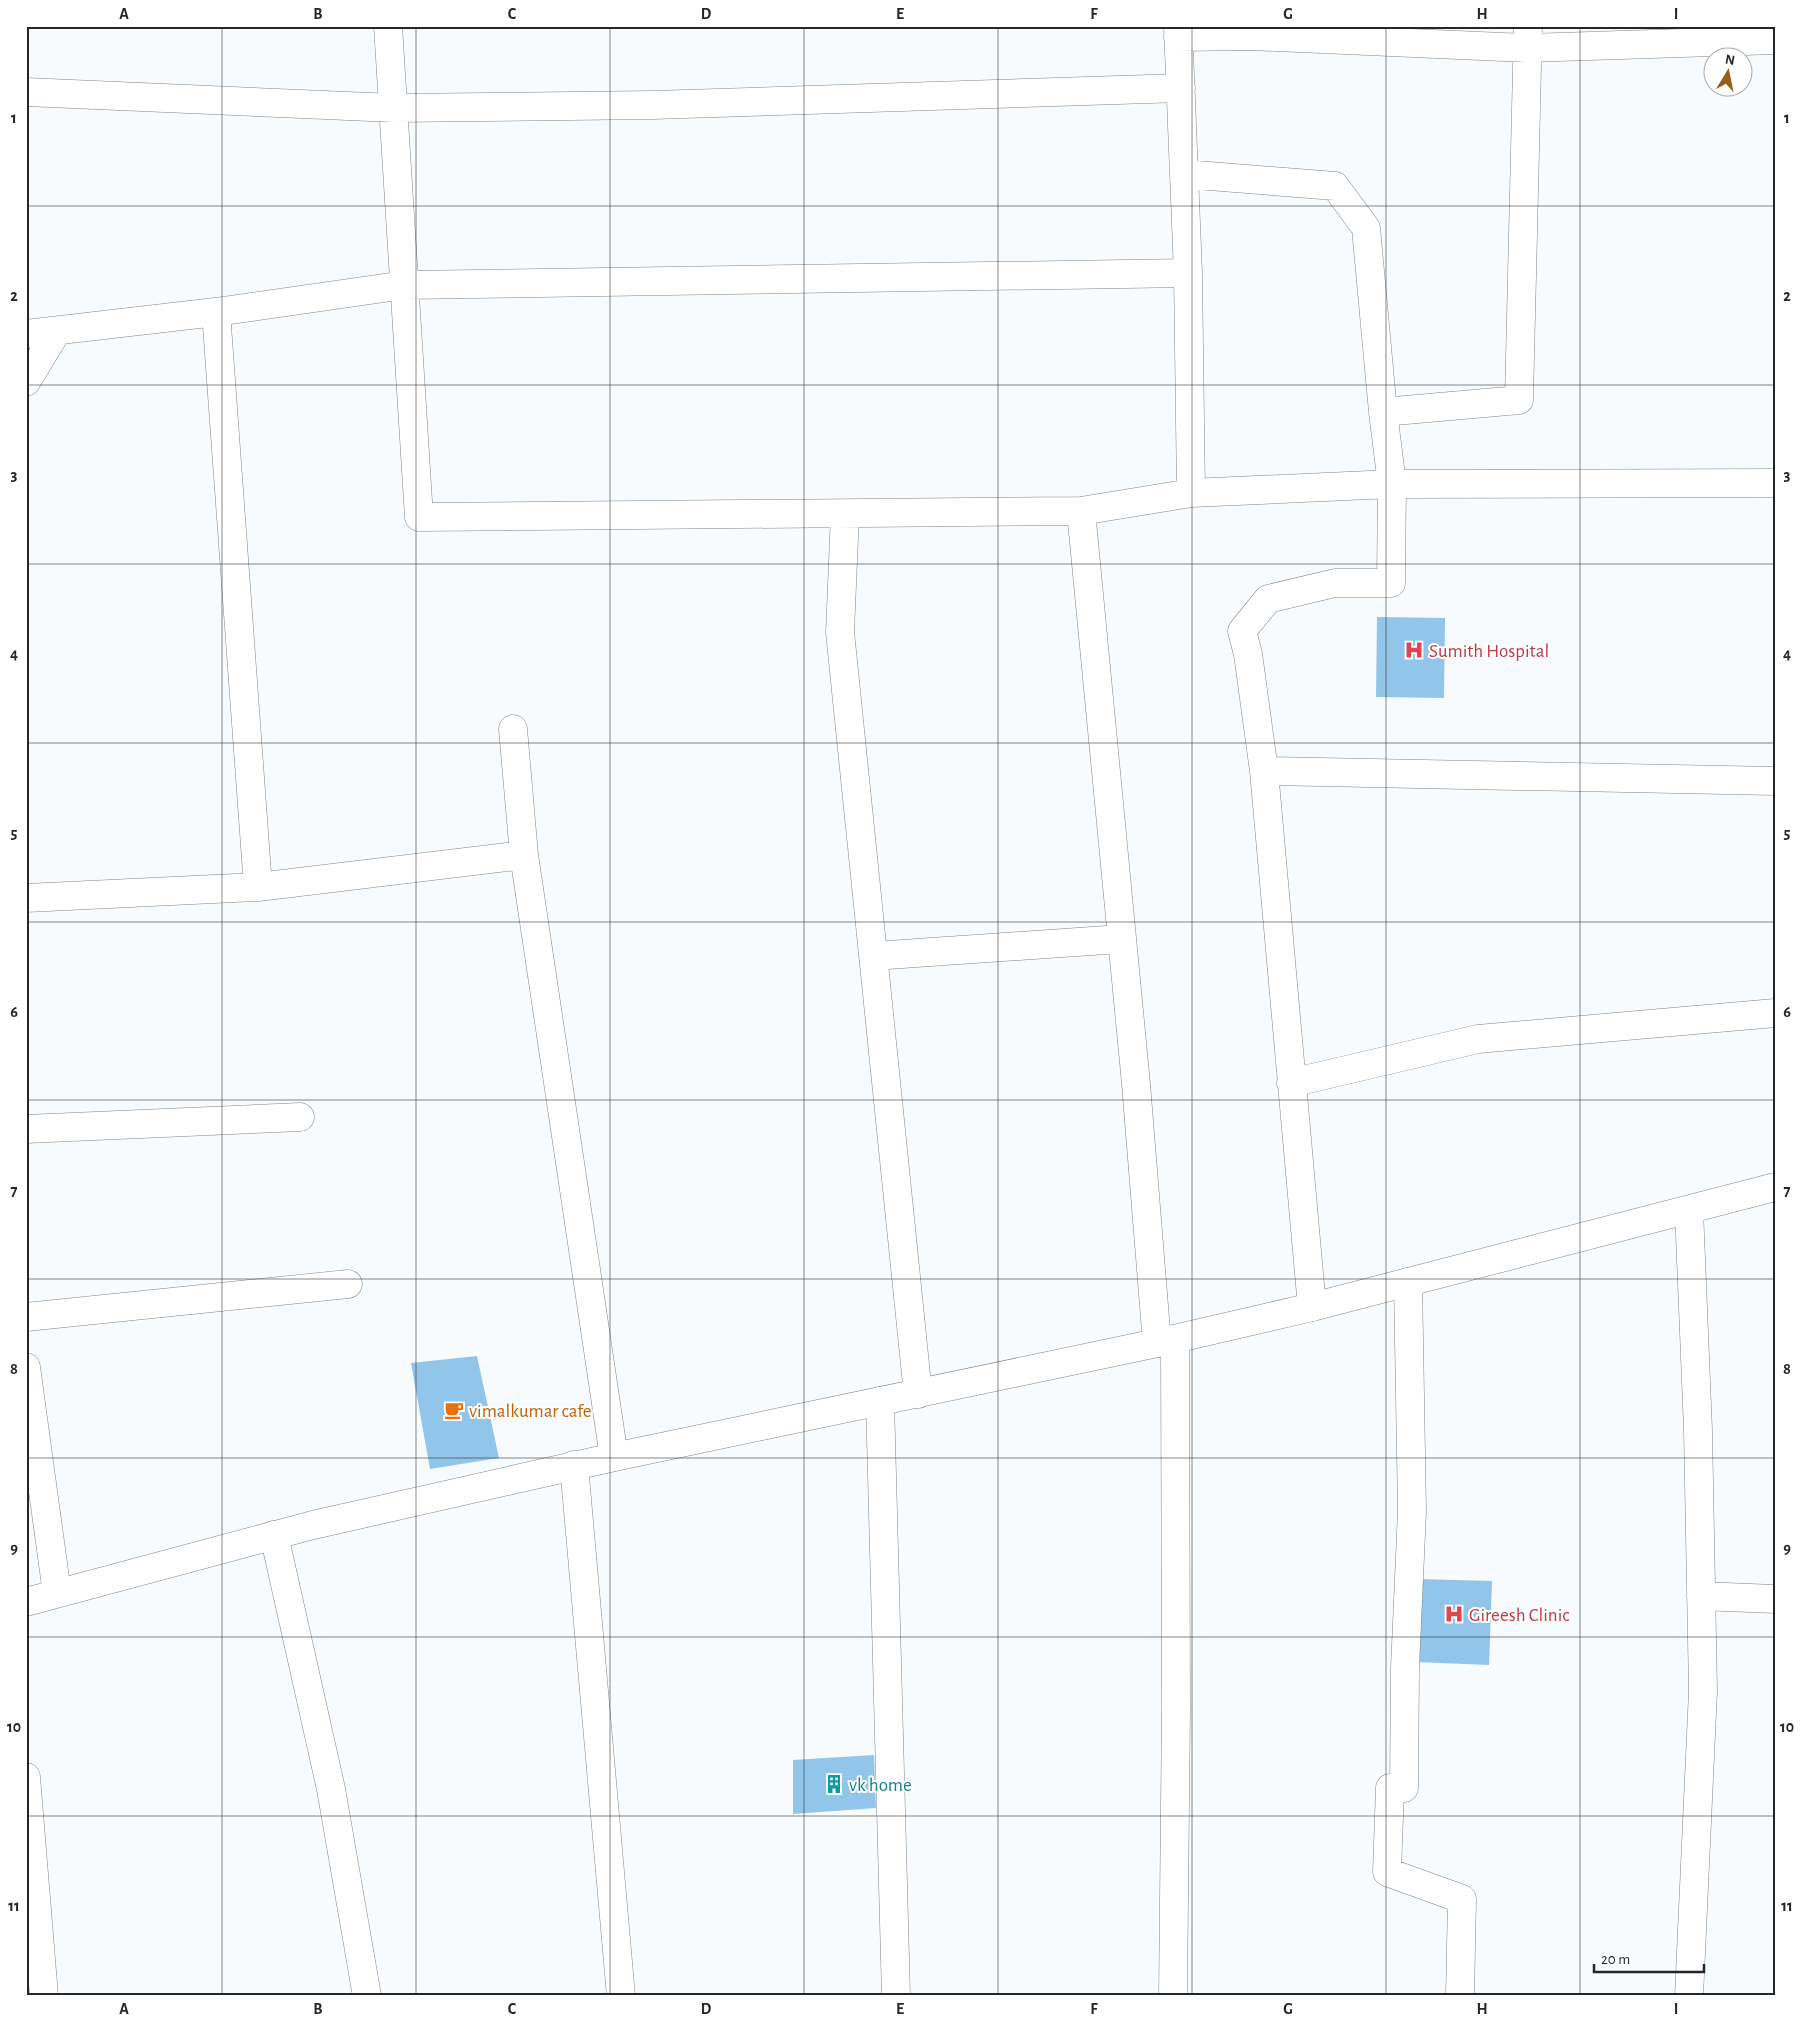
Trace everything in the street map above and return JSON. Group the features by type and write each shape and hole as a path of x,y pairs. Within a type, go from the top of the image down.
{"street":[{"path":"388,26 419,517 1081,511 1191,493 1392,484 1775,483"},
{"path":"1191,493 1188,272 1178,32 1252,36 1775,40"},
{"path":"1383,412 1519,400 1528,37"},
{"path":"26,92 394,108 653,106 1181,88"},
{"path":"1184,174 1335,186 1366,228 1383,412 1392,484 1391,583 1336,583 1268,600 1242,632 1248,654 1264,771 1312,1307"},
{"path":"26,334 216,312 405,285 1188,272"},
{"path":"216,312 258,887"},
{"path":"26,382 57,331"},
{"path":"1081,511 1121,939 1166,1341 1176,1709 1173,1996"},
{"path":"845,514 840,632 918,1394"},
{"path":"513,729 524,855 614,1457"},
{"path":"1264,771 1775,781"},
{"path":"26,898 258,887 524,855"},
{"path":"873,956 1121,939"},
{"path":"1292,1083 1478,1039 1775,1013"},
{"path":"26,1129 300,1117"},
{"path":"26,1602 274,1535 574,1465 1166,1341 1312,1307 1775,1187"},
{"path":"1688,1210 1698,1430 1703,1691 1689,1996"},
{"path":"1408,1282 1412,1511 1405,1668 1404,1788 1390,1788 1387,1872 1462,1899 1460,1996"},
{"path":"26,1317 348,1284"},
{"path":"26,1367 57,1593"},
{"path":"880,1401 896,1996"},
{"path":"574,1465 620,1996"},
{"path":"274,1535 331,1788 367,1996"},
{"path":"1702,1596 1775,1599"},
{"path":"26,1777 44,1996"}],"building":[{"path":"1377,617 1445,618 1444,698 1376,697"},
{"name":"vimalkumar cafe","path":"477,1356 499,1458 430,1469 411,1363"},
{"path":"1418,1579 1492,1581 1489,1665 1416,1662"},
{"name":"vk home","path":"874,1755 876,1808 793,1814 793,1760"}],"place":[{"name":"Sumith Hospital","path":"1414,650"},
{"name":"vimalkumar cafe","path":"454,1410"},
{"name":"Gireesh Clinic","path":"1454,1614"},
{"name":"vk home","path":"834,1784"}]}
